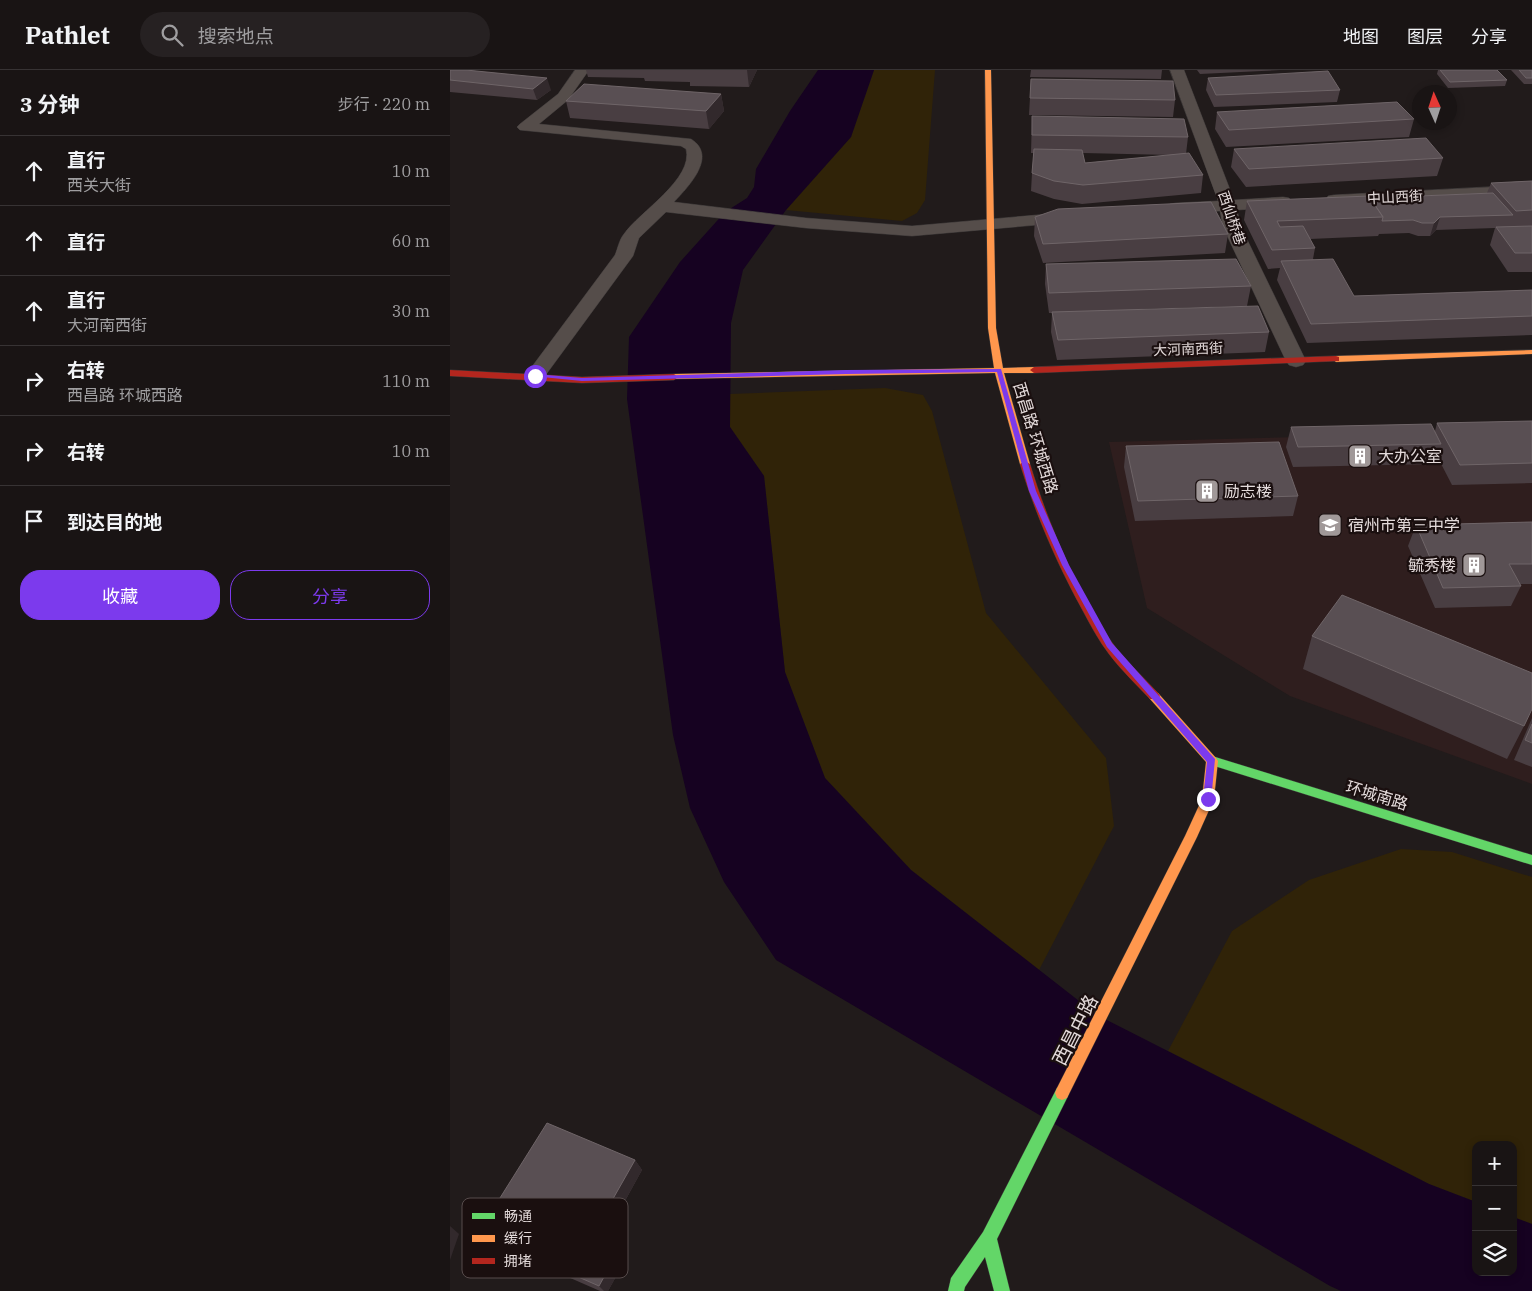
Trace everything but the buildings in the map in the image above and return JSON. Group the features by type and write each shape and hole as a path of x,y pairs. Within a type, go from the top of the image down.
{"main road":[{"name":"西昌路 环城西路","path":"988,70 992,328 999,371 1033,491 1065,565 1110,645 1212,761"},
{"name":"大河南西街","path":"450,373 535,376 582,380 846,372 999,371 1532,352"},
{"name":"西昌中路","path":"956,1291 957,1284 989,1238 1191,837 1208,799 1212,761"},
{"name":"环城南路","path":"1212,761 1532,860"},
{"path":"989,1238 1002,1291"}],"street":[{"path":"535,376 624,256 631,236 662,206 689,175 695,154 692,147 685,142 525,127 563,97 582,70"},
{"name":"西仙桥巷","path":"1177,70 1228,205 1232,227 1296,361"},
{"name":"中山西街","path":"1316,200 1532,190"},
{"path":"1164,210 1296,201"},
{"path":"662,206 704,212 912,231 1086,216"}],"shaded area":[{"path":"818,70 874,70 851,137 786,210 743,270 731,323 730,427 764,476 785,672 825,778 911,870 1097,1015 1429,1184 1472,1200 1472,1276 1517,1276 1517,1218 1532,1224 1532,1291 1341,1291 1330,1286 776,960 724,882 690,808 673,735 627,399 629,337 680,262 725,212 747,198 754,187 756,169 790,111"},
{"path":"874,70 935,70 925,200 917,213 902,221 786,210 851,137"},
{"path":"885,388 923,395 932,411 986,613 1106,758 1114,826 1039,970 911,870 825,778 785,672 764,476 730,427 730,394"},
{"name":"宿州市第三中学","path":"1532,431 1532,784 1290,696 1147,608 1109,442"},
{"path":"1401,849 1452,852 1532,877 1532,1224 1517,1218 1517,1141 1472,1141 1472,1200 1429,1184 1168,1051 1232,931 1309,880"}],"traffic: fast":[{"path":"1212,761 1532,860"},
{"path":"956,1291 957,1284 989,1238 1062,1093"},
{"path":"989,1238 1002,1291"}],"traffic: slow":[{"path":"988,70 992,328 999,371 1025,464"},
{"path":"1336,359 1532,352"},
{"path":"674,377 1034,370"},
{"path":"1154,696 1212,761"},
{"path":"1062,1093 1191,837 1208,799 1212,761"}],"traffic: jam":[{"path":"1034,370 1336,359"},
{"path":"450,373 582,380 674,377"},
{"path":"1025,464 1040,510 1060,557 1096,624 1113,651 1154,696"}],"place":[{"name":"大办公室","path":"1360,456"},
{"name":"励志楼","path":"1207,491"},
{"name":"宿州市第三中学","path":"1330,525"},
{"name":"毓秀楼","path":"1474,565"}],"route":[{"path":"535,376 582,380 846,372 999,371 1033,491 1065,565 1110,645 1212,761 1208,799"}]}
